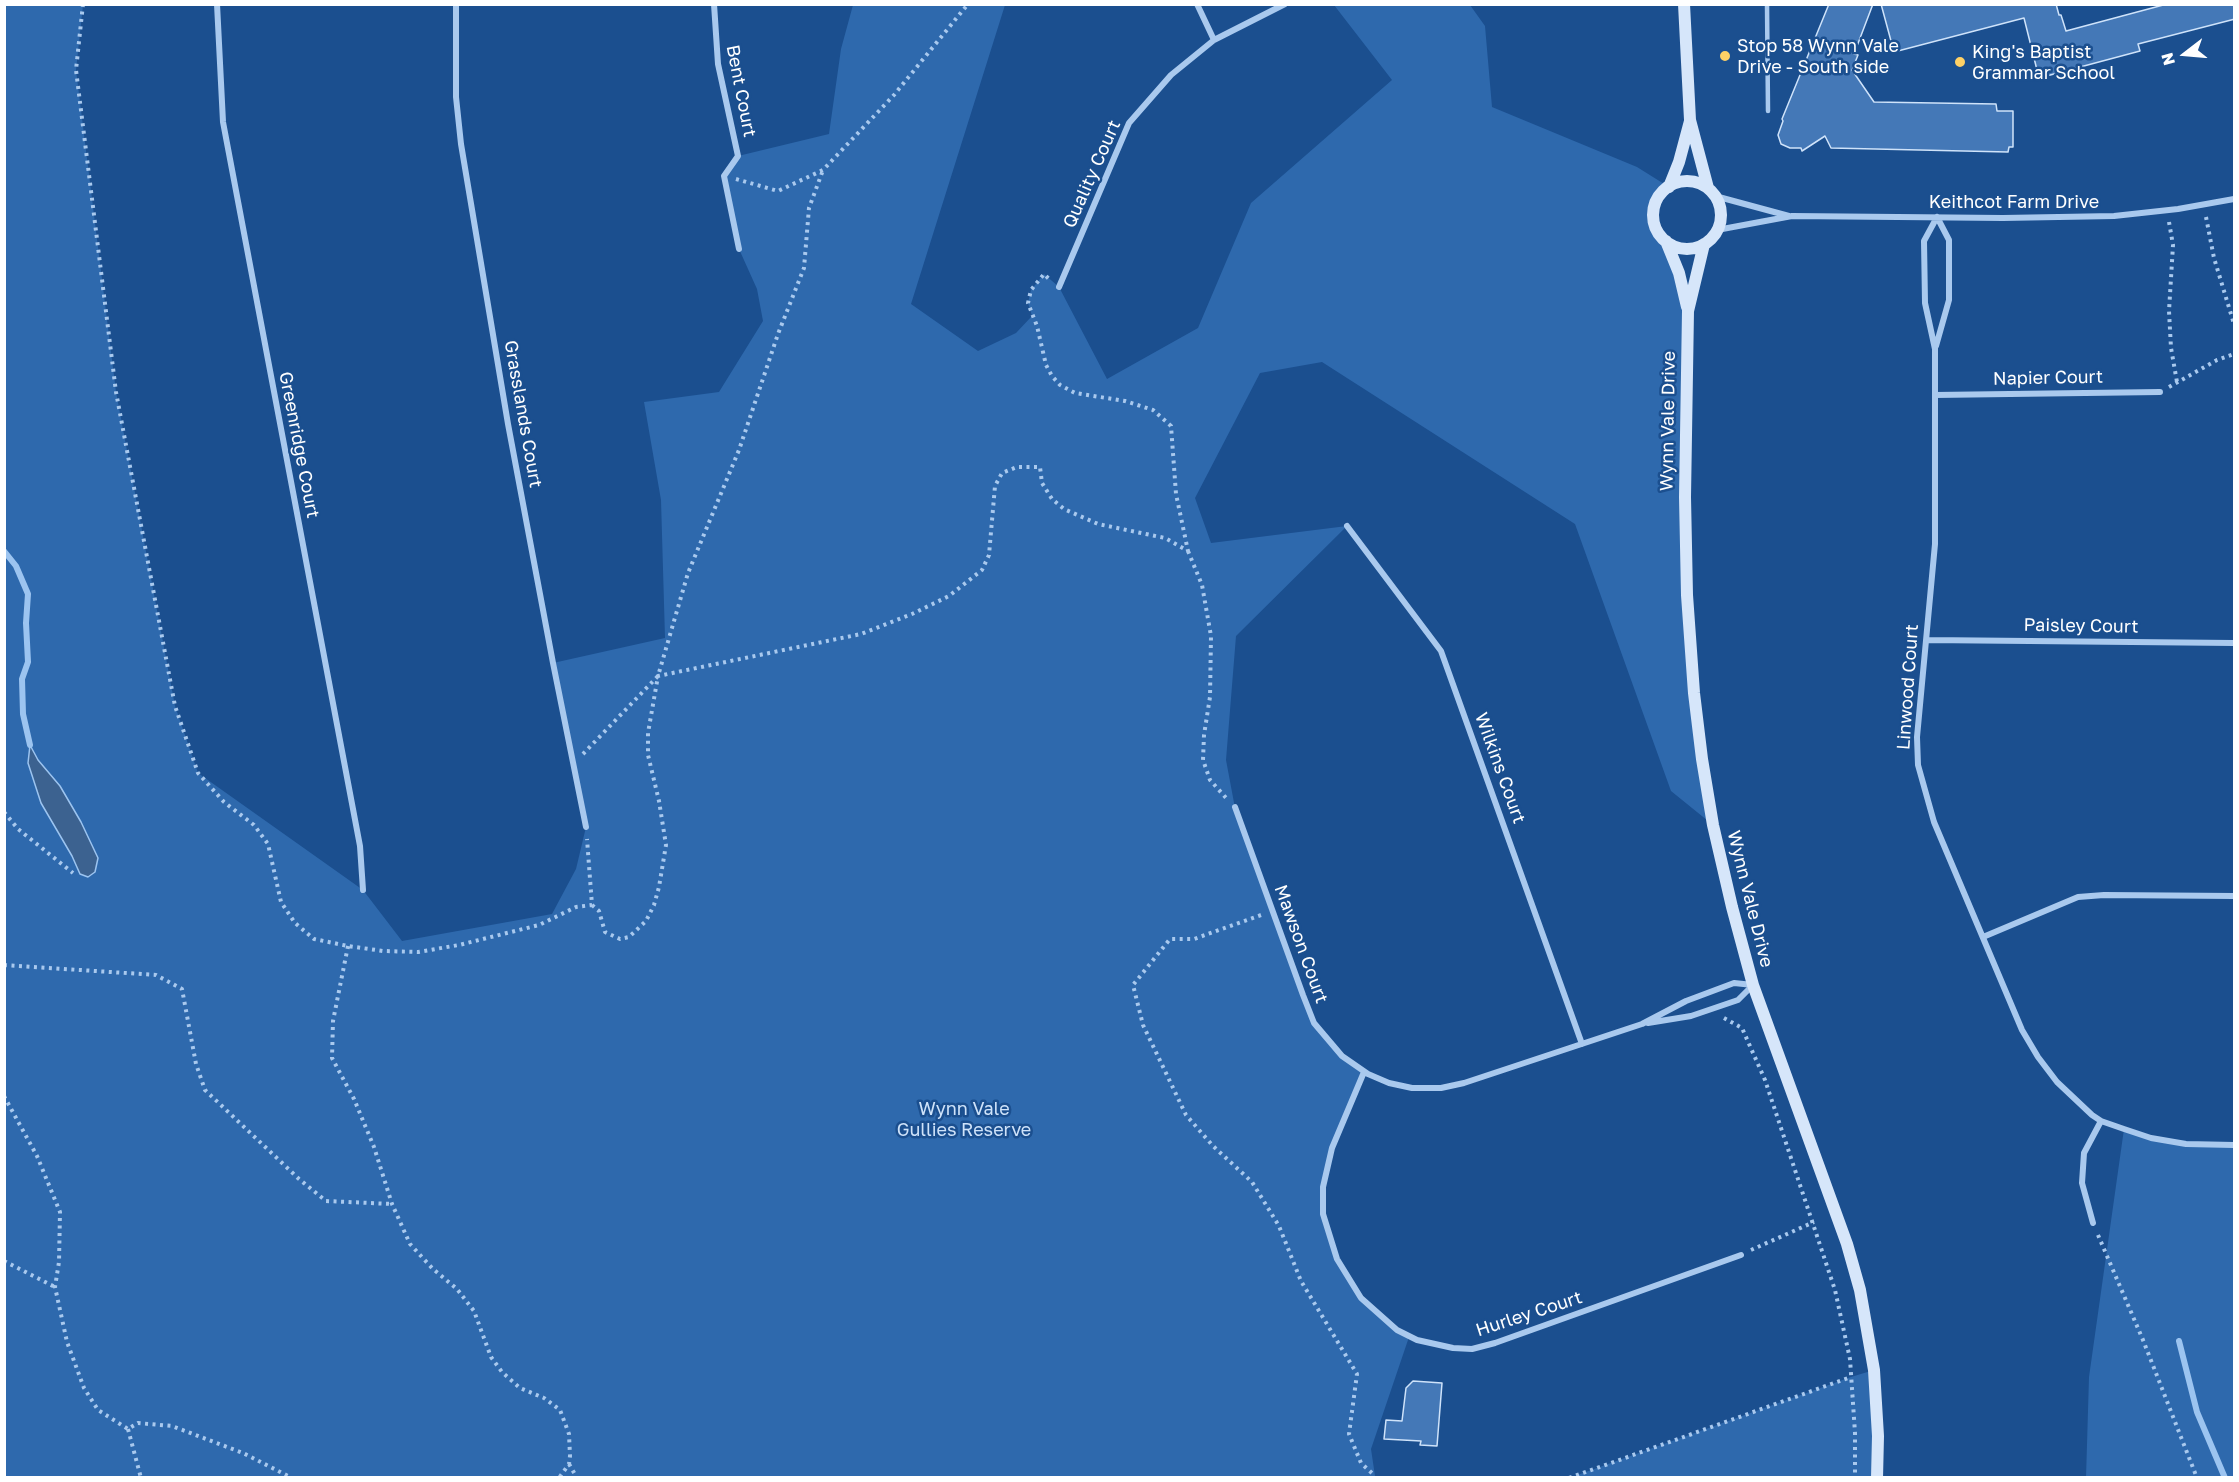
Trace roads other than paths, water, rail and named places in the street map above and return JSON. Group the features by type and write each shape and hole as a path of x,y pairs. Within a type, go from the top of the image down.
{"main road":[{"path":"1684,4 1690,120 1711,192 1721,213 1717,231 1704,244 1685,249 1666,241 1656,226 1654,218 1657,200 1669,187 1679,162 1690,120"},
{"path":"1669,187 1688,181 1711,192"},
{"name":"Wynn Vale Drive","path":"1666,241 1679,273 1688,311"},
{"name":"Wynn Vale Drive","path":"1704,244 1688,311 1684,497 1687,595 1694,693 1713,825 1732,907 1754,985 1847,1244 1860,1290 1875,1381 1878,1437 1877,1478"}],"street":[{"name":"Greenridge Court","path":"217,4 223,122 360,846 363,890"},
{"name":"Grasslands Court","path":"456,4 456,97 461,144 508,423 586,826"},
{"name":"Bent Court","path":"714,4 718,64 738,156 724,176 739,249"},
{"path":"1197,4 1214,40"},
{"name":"Quality Court","path":"1059,287 1129,123 1171,75 1214,40 1285,4"},
{"name":"Keithcot Farm Drive","path":"1711,192 1792,216"},
{"name":"Keithcot Farm Drive","path":"1717,231 1792,216 2086,217 2167,211 2235,199"},
{"name":"Linwood Court","path":"1935,349 1949,300 1948,240 1936,217"},
{"name":"Linwood Court","path":"1936,217 1924,240 1925,303 1935,349 1935,547 1918,713 1918,765 1934,822 2022,1030 2037,1057 2056,1082 2102,1121 2151,1138 2186,1144 2235,1145"},
{"name":"Napier Court","path":"1935,395 2160,392"},
{"name":"Wilkins Court","path":"1347,526 1441,651 1582,1044"},
{"name":"Paisley Court","path":"1927,640 2235,643"},
{"name":"Mawson Court","path":"1235,807 1314,1023 1342,1056 1364,1072 1389,1083 1412,1088 1441,1088 1472,1081 1642,1024 1691,1016 1738,1000 1754,985"},
{"path":"1983,937 2078,897 2104,895 2235,896"},
{"name":"Mawson Court","path":"1642,1024 1686,1001 1734,983 1754,985"},
{"name":"Hurley Court","path":"1364,1072 1332,1148 1323,1186 1323,1214 1337,1259 1361,1298 1397,1330 1417,1340 1453,1348 1472,1348 1495,1343 1741,1255"},
{"path":"2093,1223 2082,1183 2083,1163 2084,1153 2102,1121"}],"lane":[{"path":"1767,4 1768,111"}],"waterway":[{"path":"4,551 16,566 28,594 26,623 28,662 22,679 23,714 30,745"},
{"path":"2179,1341 2197,1412 2225,1478"}],"place":[{"name":"Stop 58 Wynn Vale Drive - South side","path":"1725,56"},
{"name":"King's Baptist Grammar School","path":"1960,62"}],"park label":[{"name":"Wynn Vale Gullies Reserve","path":"964,1119"}]}
